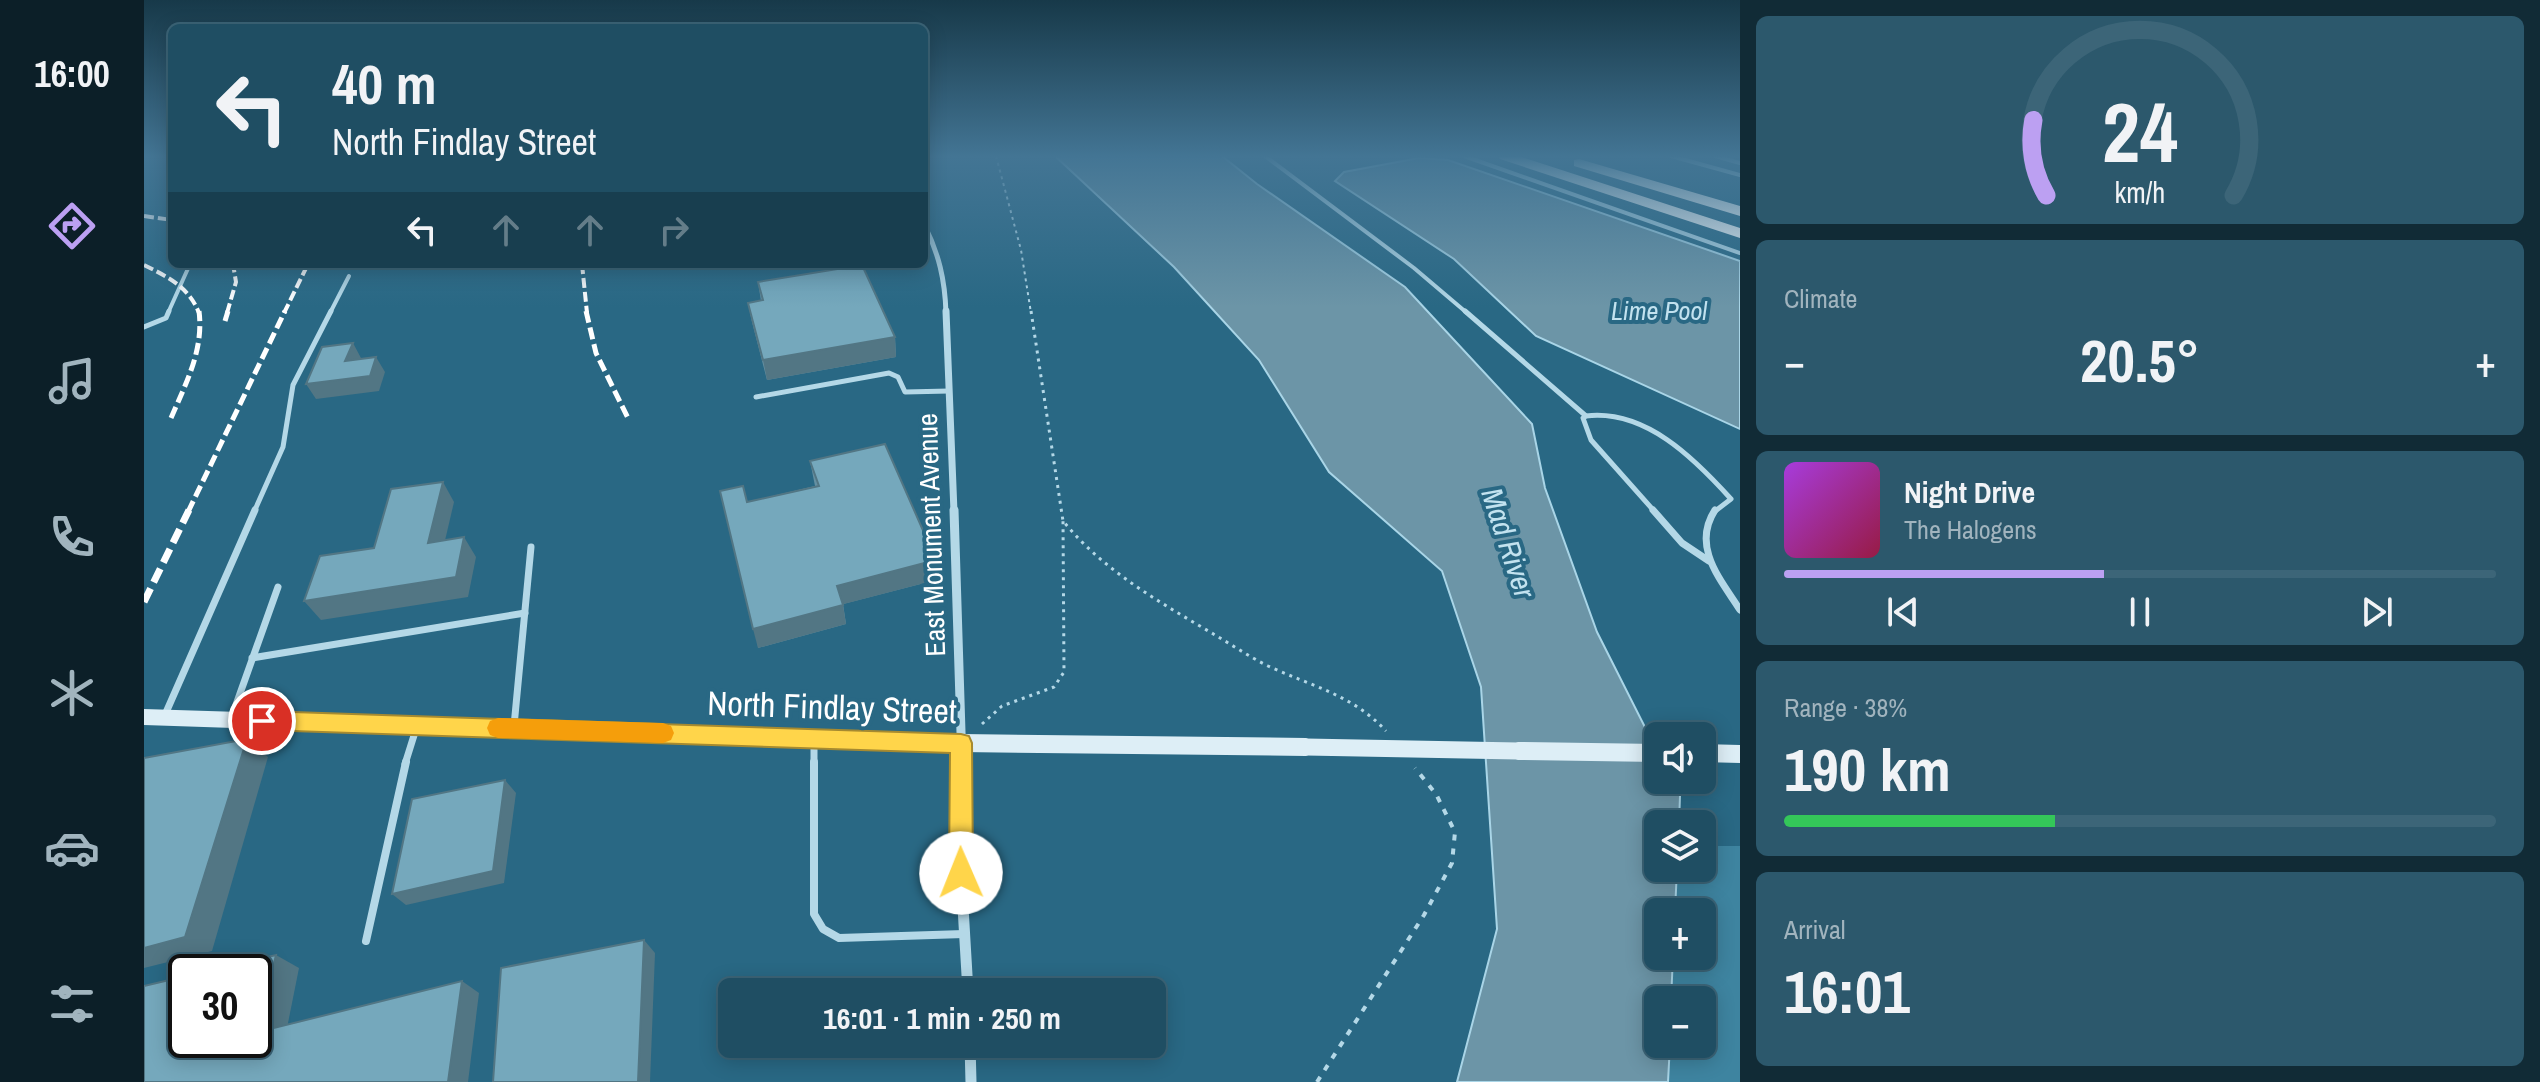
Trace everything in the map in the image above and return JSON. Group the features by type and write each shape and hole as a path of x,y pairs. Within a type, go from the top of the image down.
{"highway":[{"path":"1659,206 1740,235"},
{"path":"1716,206 1740,214"}],"main road":[{"name":"North Findlay Street","path":"154,717 961,743 1644,753"},
{"path":"1716,753 1740,754"}],"street":[{"name":"East Monument Avenue","path":"928,232 938,252 945,280 962,700 961,873 968,978"},
{"path":"970,1058 971,1082"}],"lane":[{"path":"1332,206 1414,268 1586,416"},
{"path":"1608,206 1740,253"},
{"path":"144,327 166,318 188,268"},
{"path":"154,717 283,447 293,385 349,276"},
{"path":"756,397 889,373 898,377 905,392 949,391"},
{"path":"1586,416 1602,413 1616,416 1653,432 1697,464 1731,499"},
{"path":"1586,416 1583,418 1591,440 1682,543 1709,561 1740,610"},
{"path":"1709,561 1707,527 1711,514 1719,503 1740,498"},
{"path":"514,728 531,547"},
{"path":"230,720 278,587"},
{"path":"252,658 525,613"},
{"path":"366,941 408,752 418,725"},
{"path":"814,738 814,914 823,929 839,938 966,934"}],"path":[{"path":"961,743 1002,706 1054,687 1064,672 1063,521 1021,250 1009,206"},
{"path":"1063,521 1081,546 1114,574 1270,667 1335,691 1376,718 1393,740"},
{"path":"1317,1082 1424,915 1452,863 1455,832 1436,794 1410,762"}],"shaded area":[{"path":"1716,846 1740,846 1740,1082 1668,1082 1669,1058 1716,1058 1716,986 1672,986 1672,970 1716,970 1716,898 1676,898 1676,882 1716,882"}],"water":[{"name":"Mad River","path":"1109,206 1289,206 1405,287 1532,424 1545,488 1597,632 1644,725 1644,794 1680,796 1680,810 1644,810 1644,882 1676,882 1676,898 1644,898 1644,970 1672,970 1672,986 1644,986 1644,1058 1669,1058 1668,1082 1457,1082 1497,929 1481,687 1442,571 1329,472 1259,360 1174,267"},
{"name":"Lime Pool","path":"1374,206 1582,206 1740,261 1740,429 1536,336 1454,259"}],"building":[{"path":"844,268 863,268 895,337 763,360 748,303 763,300 758,282"},
{"path":"353,343 345,361 376,357 370,376 306,384 322,347"},
{"path":"885,444 936,560 837,586 843,605 753,629 720,491 743,486 747,502 819,486 810,461"},
{"path":"443,482 428,543 464,537 456,577 304,601 320,556 374,548 391,489"},
{"path":"247,739 185,937 144,948 144,758"},
{"path":"505,780 493,871 392,894 412,799"},
{"path":"644,940 638,1082 493,1082 501,968"},
{"path":"168,980 168,1058 272,1058 272,1028 462,981 448,1082 144,1082 144,986"}],"railway":[{"path":"144,216 168,219"},
{"path":"144,265 184,290 199,313"},
{"path":"227,313 236,282 234,268"},
{"path":"284,313 306,268"},
{"path":"582,268 587,313"},
{"path":"171,418 196,353 199,311"},
{"path":"225,321 228,311"},
{"path":"188,512 285,311"},
{"path":"586,311 596,353 628,418"},
{"path":"144,602 189,510"}],"slow traffic":[{"path":"498,728 663,733"}],"route":[{"path":"262,721 961,743 961,873"}]}
